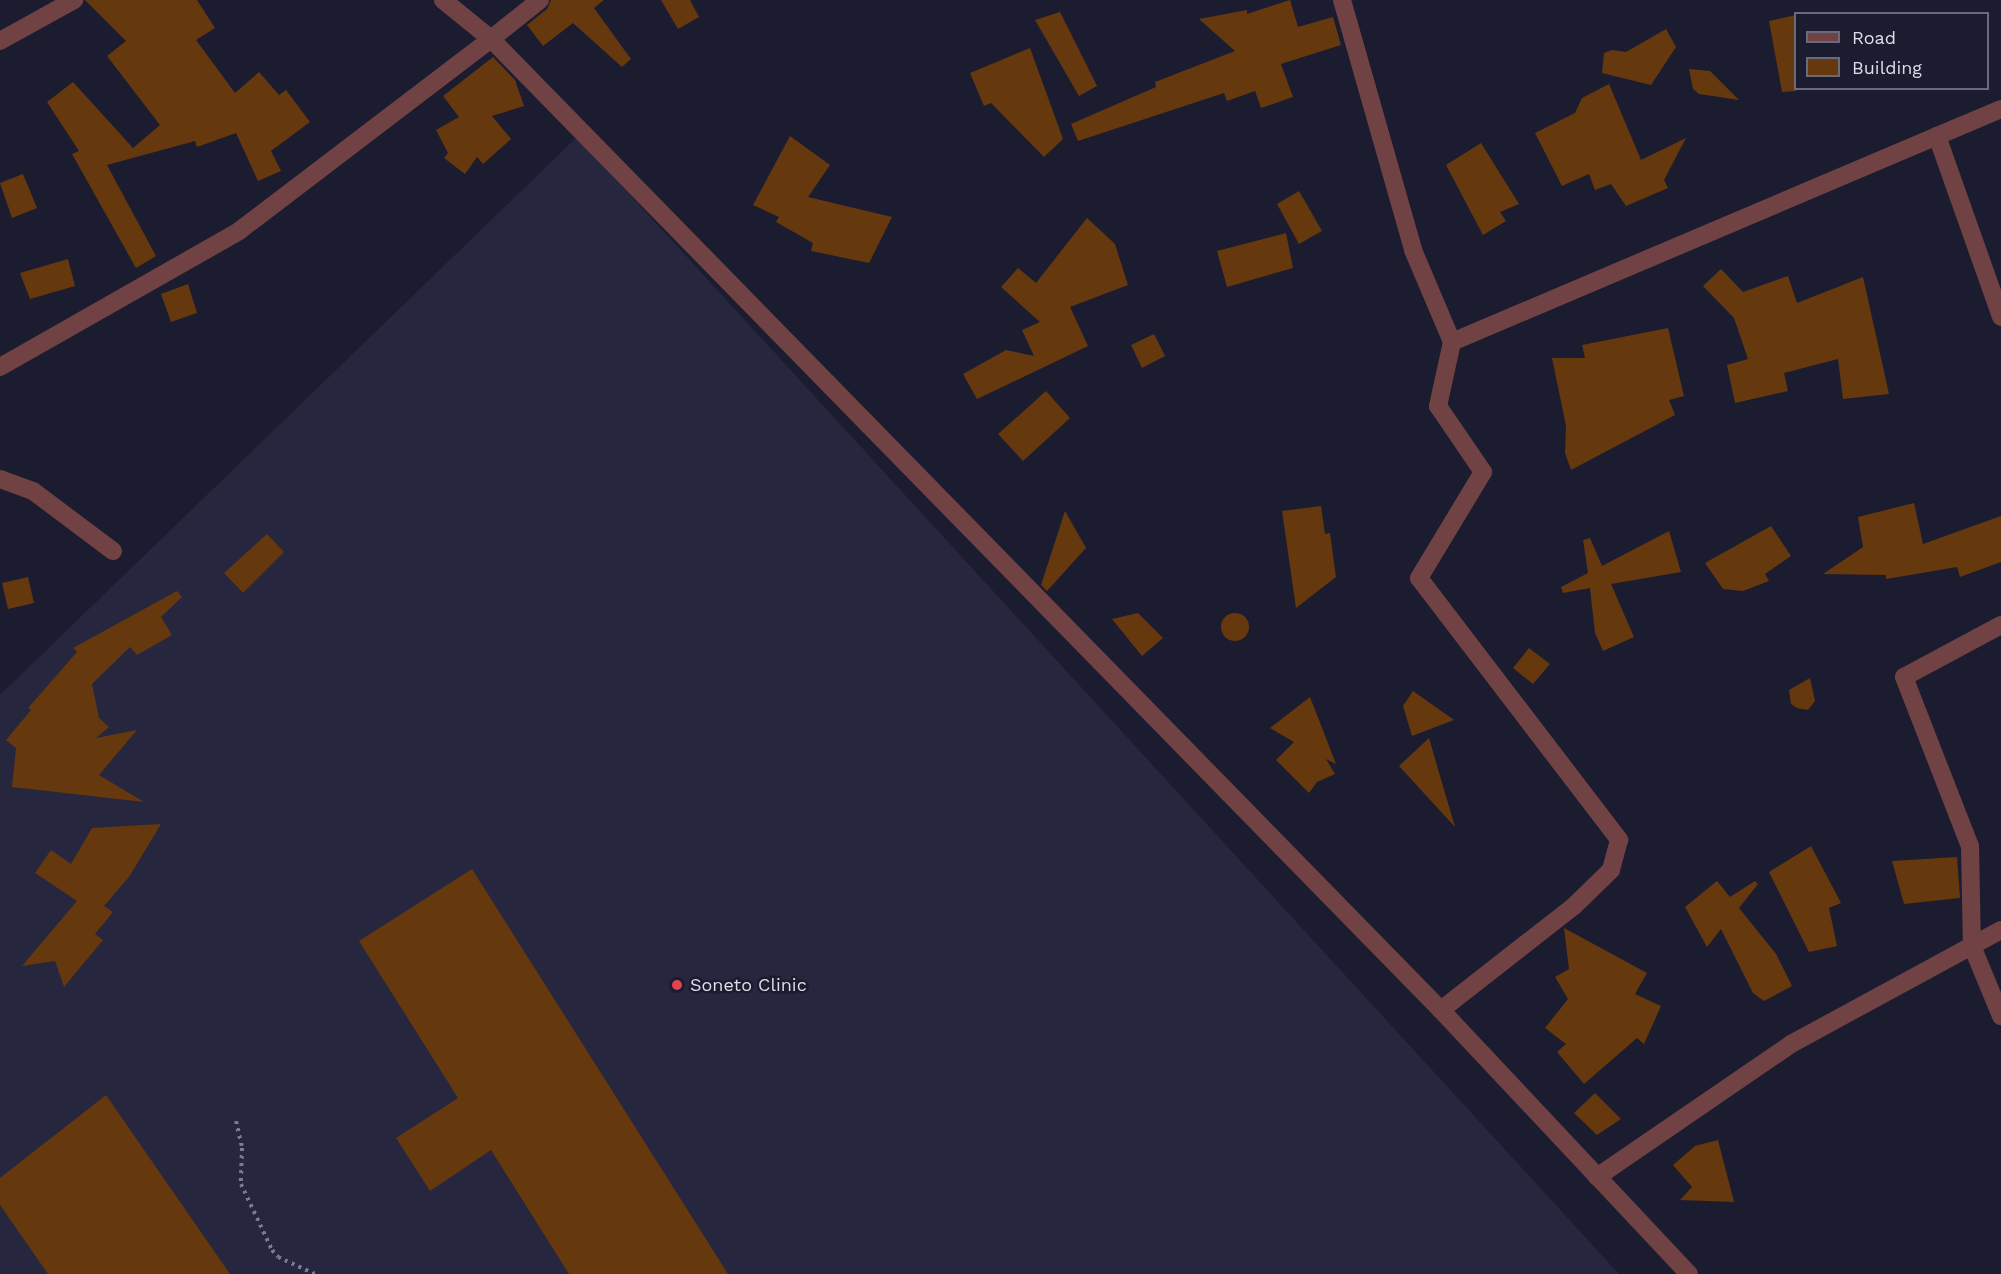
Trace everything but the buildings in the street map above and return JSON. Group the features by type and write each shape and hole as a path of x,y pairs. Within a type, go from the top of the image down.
{"street":[{"path":"0,41 74,0"},
{"path":"443,0 491,39 1441,1010 1689,1274"},
{"path":"0,367 238,231 540,0"},
{"path":"1342,0 1413,250 1452,342 1438,406 1483,472 1419,578 1619,840 1611,870 1574,906 1441,1010"},
{"path":"1452,342 2001,109"},
{"path":"1937,136 2001,317"},
{"path":"0,479 33,491 113,551"},
{"path":"2001,625 1904,677 1970,846 1972,946 2001,1016"},
{"path":"1598,1177 1791,1044 2001,930"}],"path":[{"path":"236,1121 242,1148 241,1184 272,1250 278,1257 315,1274"}],"shaded area":[{"name":"Soneto Clinic","path":"577,137 1619,1274 0,1274 0,695"}],"place":[{"name":"Soneto Clinic","path":"677,985"}]}
